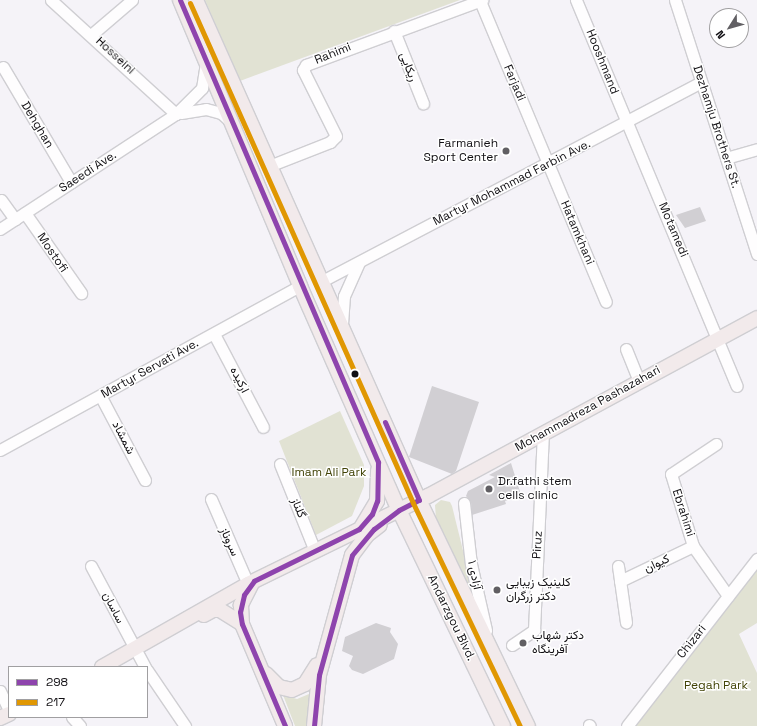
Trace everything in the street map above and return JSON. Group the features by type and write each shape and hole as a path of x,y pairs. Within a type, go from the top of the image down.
{"main road":[{"name":"Andarzgou Blvd.","path":"180,0 300,286 399,510 503,726"},
{"name":"Andarzgou Blvd.","path":"196,0 269,166 342,324 419,500 525,721"},
{"name":"Mohammadreza Pashazahari","path":"399,510 719,337 757,318"},
{"path":"359,529 372,514 377,501 380,482 378,462 389,464 398,453"},
{"path":"181,624 185,618 251,583 399,510"},
{"path":"314,726 319,676 352,555 367,535 399,510"},
{"path":"331,543 346,544 352,555"},
{"path":"251,583 241,605 242,624 285,726"},
{"path":"104,666 181,624 188,623 213,610 227,613 242,624"},
{"path":"258,662 268,677 279,687 299,688 314,672 332,624"},
{"path":"503,726 508,712 516,711 525,721"}],"street":[{"name":"Hosseini","path":"51,0 91,34 176,114"},
{"path":"91,34 132,0"},
{"name":"Rahimi","path":"269,166 330,142 336,136 303,70 306,65 394,31 481,0"},
{"name":"Farjadi","path":"481,0 548,165"},
{"name":"Hooshmand","path":"576,0 627,124"},
{"name":"Dezhamju Brothers St.","path":"675,0 757,254"},
{"name":"ریکایی","path":"394,31 422,103"},
{"name":"Saeedi Ave.","path":"0,229 176,114 202,88 206,63"},
{"name":"Dehghan","path":"4,67 71,182"},
{"name":"Martyr Mohammad Farbin Ave.","path":"322,281 627,124 701,82"},
{"name":"Saeedi Ave.","path":"176,114 206,109 221,113 233,124"},
{"name":"Motamedi","path":"627,124 719,337 738,386"},
{"path":"726,158 757,149"},
{"name":"Hatamkhani","path":"548,165 606,302"},
{"path":"1,200 15,220"},
{"name":"Mostofi","path":"25,213 81,293"},
{"path":"342,324 344,296 359,262"},
{"name":"Martyr Servati Ave.","path":"0,450 300,286"},
{"name":"ارکیده","path":"214,334 263,427"},
{"path":"626,349 639,381"},
{"name":"شمشاد","path":"101,396 145,480"},
{"name":"Piruz","path":"512,645 534,630 543,433"},
{"name":"Ebrahimi","path":"716,444 671,474 693,546 728,596"},
{"name":"گلناز","path":"280,464 315,551"},
{"name":"سروناز","path":"211,500 251,583"},
{"name":"آزادی ۱","path":"464,503 471,564 489,646"},
{"name":"کیوان","path":"620,581 693,546"},
{"name":"Chizari","path":"627,726 757,559"},
{"name":"ساسان","path":"92,566 134,650 144,666"},
{"path":"618,566 626,622"},
{"path":"148,671 185,726"},
{"path":"0,691 8,708"},
{"path":"73,718 80,726"}],"green space":[{"path":"205,0 460,0 240,81"},
{"name":"Imam Ali Park","path":"340,411 364,465 364,486 352,516 316,535 279,441"},
{"path":"441,500 450,502 452,506 475,599 436,519 435,505"},
{"name":"Pegah Park","path":"757,567 757,623 739,634 757,673 757,726 634,726"},
{"path":"314,688 312,726 295,726 283,695 297,699 309,694"}],"building":[{"path":"700,207 706,221 685,228 676,215"},
{"path":"432,386 479,402 456,471 452,474 409,457"},
{"path":"511,463 521,495 505,501 506,504 472,515 471,502 466,496 468,491 495,477 489,475"},
{"path":"376,623 391,628 390,632 398,644 394,659 363,674 352,670 349,666 353,656 342,651 345,637"}],"transit line":[{"name":"298","path":"180,0 378,462 377,501 372,514 359,529 254,581 244,595 240,612 242,624 285,726"},
{"name":"217","path":"190,3 413,503 520,726"},
{"name":"298","path":"314,726 319,675 352,555 374,529 399,510 419,500 385,422"}],"place":[{"name":"Farmanieh Sport Center","path":"506,151"},
{"name":"Dr.fathi stem cells clinic","path":"489,489"},
{"name":"کلینیک زیبایی دکتر زرگران","path":"497,590"},
{"name":"دکتر شهاب آفرینگاه","path":"523,643"}]}
